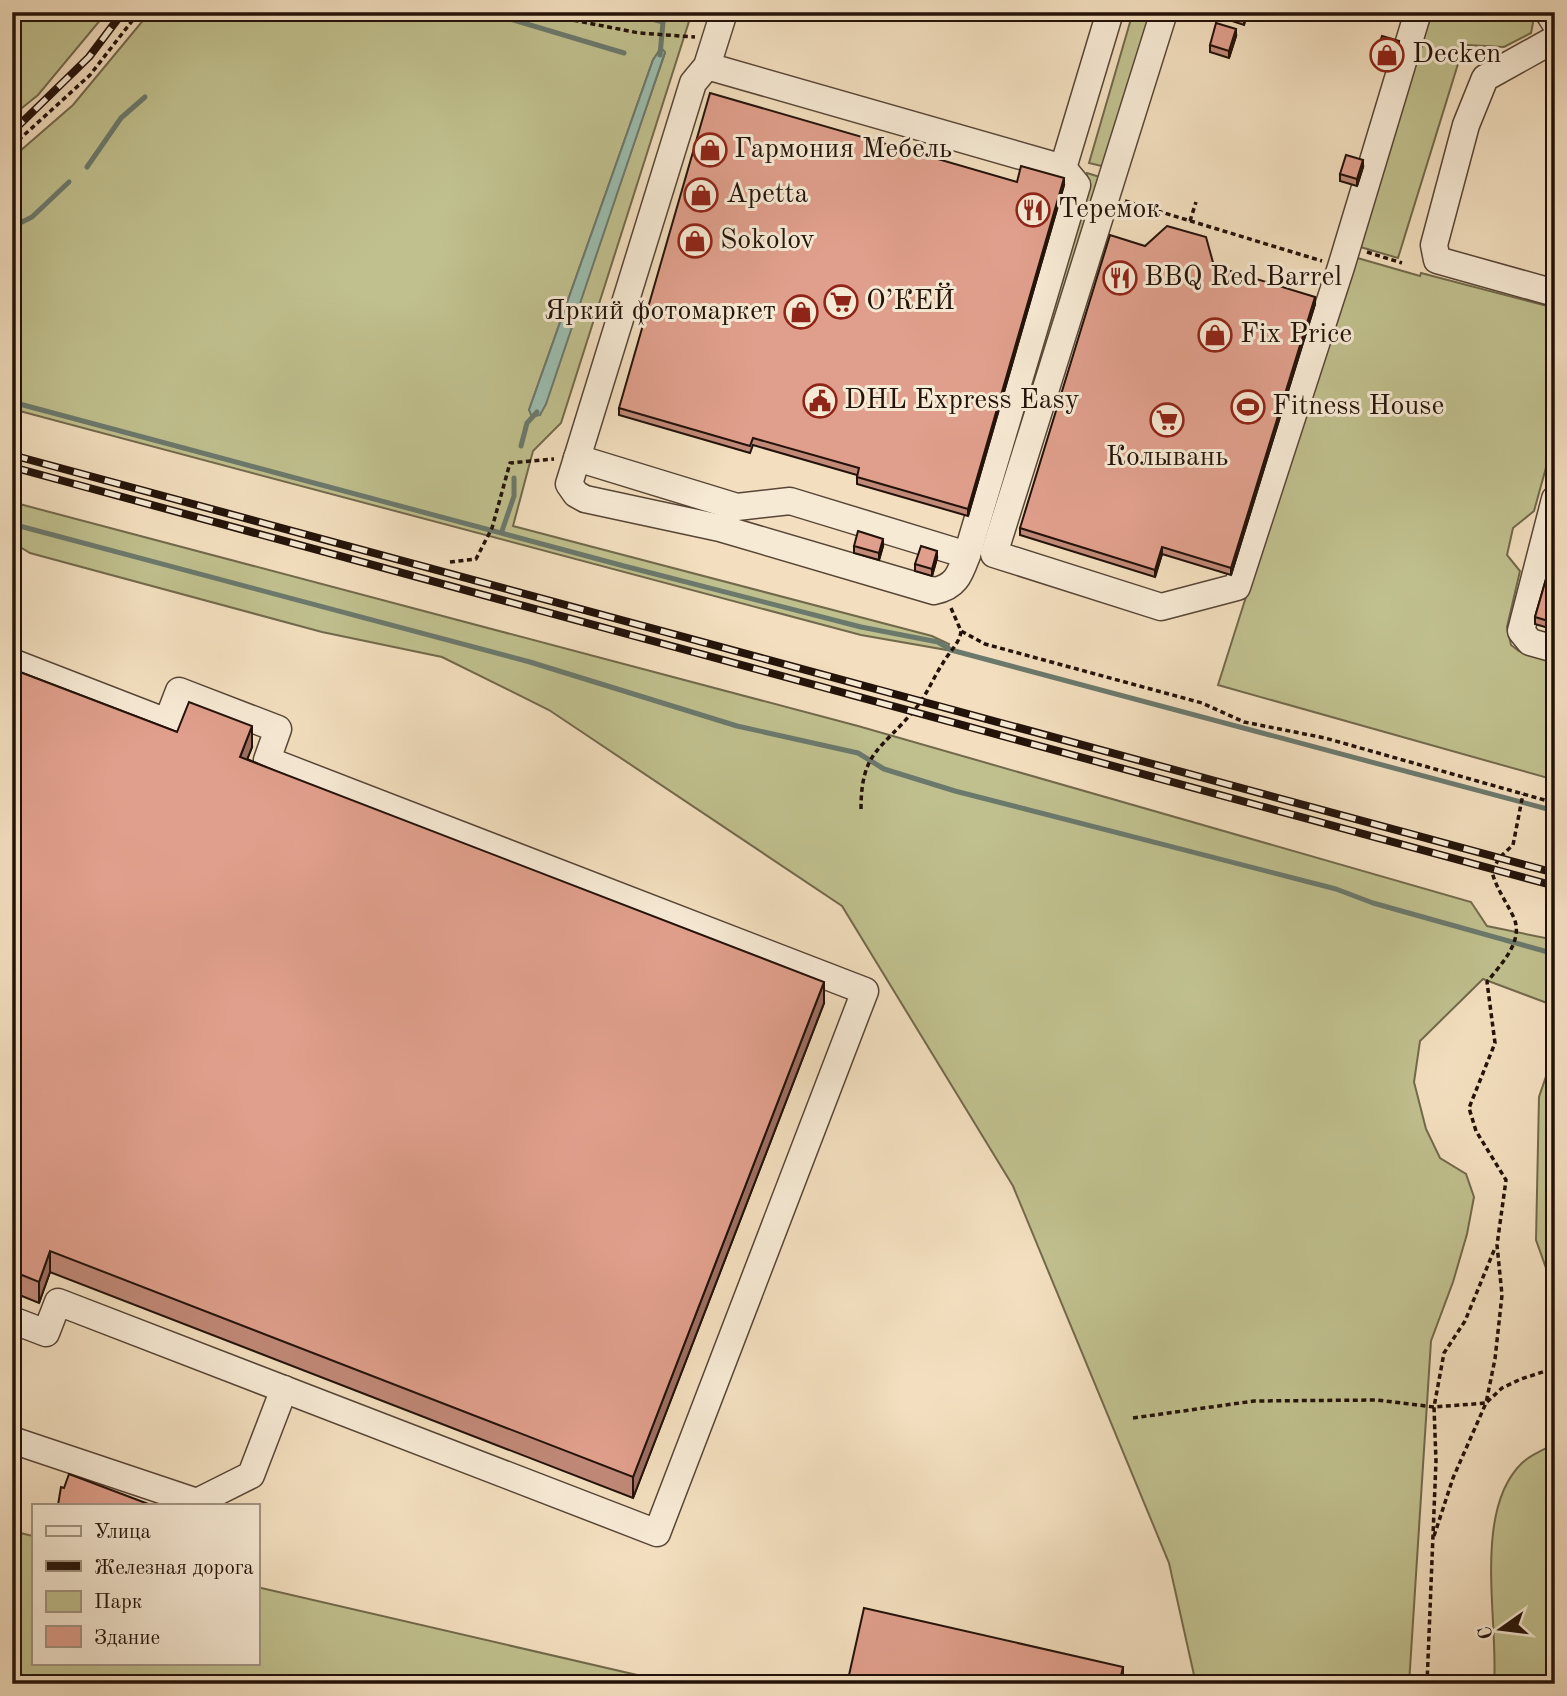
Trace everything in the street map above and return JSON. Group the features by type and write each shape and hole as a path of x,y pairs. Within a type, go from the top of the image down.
{"lane":[{"path":"707,66 1063,168 1077,184 967,555 957,580 947,588 934,591 720,528 585,499 576,494 569,484 693,83 707,66 724,12"},
{"path":"1063,168 1110,12"},
{"path":"1164,12 994,554 1161,607 1237,587 1341,267 1418,12"},
{"path":"1548,12 1555,23"},
{"path":"1555,39 1485,78 1466,125 1434,245 1437,260 1555,293"},
{"path":"577,458 737,507 790,500 967,555"},
{"path":"1555,499 1521,631 1530,642 1555,649"},
{"path":"12,662 167,722 179,691 278,729 267,760 865,991 657,1533 58,1302 46,1333 12,1320"},
{"path":"14,1442 197,1502 251,1475 284,1389"}],"path":[{"path":"12,146 90,75 139,12"},
{"path":"152,12 163,15 168,12"},
{"path":"531,12 639,33 676,33 696,37"},
{"path":"1107,196 1341,267"},
{"path":"1190,221 1196,202"},
{"path":"1384,257 1402,263"},
{"path":"450,562 476,559 492,528 510,463 577,458"},
{"path":"861,809 861,779 874,752 926,696 934,676 960,639 961,631 951,604"},
{"path":"961,631 985,644 1202,703 1244,722 1318,737 1555,803"},
{"path":"1432,1541 1453,1478 1486,1403 1496,1359 1502,1295 1497,1245 1506,1180 1476,1131 1469,1108 1495,1043 1487,982 1514,944 1515,920 1497,890 1492,872 1499,858 1513,845 1523,794"},
{"path":"1427,1684 1436,1461 1434,1407 1444,1353 1465,1321 1497,1245"},
{"path":"1133,1418 1254,1401 1377,1400 1434,1407 1486,1403 1502,1388 1555,1368"}],"green space":[{"path":"12,12 107,12 38,95 12,116"},
{"path":"150,12 692,12 561,423 533,451 513,526 932,636 949,644 947,650 861,635 12,409 12,158 73,105","holes":["661,48 665,53 540,415 529,410 653,60"]},
{"path":"1133,12 1156,12 1106,167 1089,163"},
{"path":"1430,12 1531,12 1533,23 1531,33 1504,47 1467,45 1462,51 1398,258 1357,246"},
{"path":"1087,173 1103,178 999,513 989,504"},
{"path":"1354,257 1420,276 1421,273 1555,308 1555,435 1534,511 1513,528 1507,555 1520,571 1507,627 1511,645 1519,651 1555,660 1555,780 1218,685"},
{"path":"12,502 858,726 1471,902 1487,926 1545,938 1555,936 1555,1006 1483,979 1420,1041 1414,1082 1426,1129 1440,1158 1466,1174 1474,1197 1453,1282 1431,1341 1409,1684 1196,1684 1169,1563 1013,1186 842,906 549,710 442,657 322,632 30,553 12,542"},
{"path":"1555,1050 1555,1293 1536,1240 1539,1097"},
{"path":"1555,1444 1555,1684 1494,1684 1491,1569 1497,1509 1507,1484 1522,1463"},
{"path":"12,1531 32,1536 32,1664 259,1664 259,1587 676,1684 12,1684"}],"shaded area":[{"path":"661,48 665,52 546,404 540,415 532,417 529,410 653,60"}],"building":[{"path":"1227,12 1245,12 1244,18"},
{"path":"1216,23 1236,29 1229,51 1210,45"},
{"path":"1382,36 1399,41 1393,60 1376,55"},
{"name":"О’КЕЙ","path":"710,93 1017,182 1021,166 1064,178 968,509 857,477 859,468 753,438 750,446 619,408"},
{"path":"1346,155 1363,160 1357,179 1340,174"},
{"name":"Колывань","path":"1167,226 1206,237 1214,266 1315,297 1231,568 1162,547 1155,570 1020,528 1110,235 1145,246"},
{"path":"858,531 883,539 879,553 854,546"},
{"path":"921,546 937,551 932,569 915,564"},
{"path":"1555,548 1555,623 1535,617"},
{"path":"12,669 177,732 189,702 252,726 240,757 824,982 633,1477 50,1251 39,1282 12,1271"},
{"path":"69,1474 148,1504 58,1504 61,1487 64,1488"},
{"path":"864,1608 1123,1667 1119,1684 847,1684"}],"waterway":[{"path":"487,12 624,53"},
{"path":"626,12 663,22 666,12"},
{"path":"660,55 663,22"},
{"path":"87,167 121,118 145,97"},
{"path":"12,227 32,217 69,182"},
{"path":"12,402 624,566 861,627 938,642 951,650 1555,811"},
{"path":"521,446 527,423 537,412"},
{"path":"502,531 514,496 514,478"},
{"path":"12,524 530,662 737,726 858,753 884,769 955,791 1336,889 1373,903 1555,954"}],"railway":[{"path":"12,132 89,57 123,12"},
{"path":"12,455 1555,873"},
{"path":"12,467 1555,886"}],"place":[{"name":"Decken","path":"1387,55"},
{"name":"Гармония Мебель","path":"710,150"},
{"name":"Apetta","path":"701,195"},
{"name":"Теремок","path":"1033,210"},
{"name":"Sokolov","path":"695,241"},
{"name":"BBQ Red Barrel","path":"1120,278"},
{"name":"О’КЕЙ","path":"841,302"},
{"name":"Яркий фотомаркет","path":"801,312"},
{"name":"Fix Price","path":"1215,335"},
{"name":"DHL Express Easy","path":"820,401"},
{"name":"Fitness House","path":"1248,407"},
{"name":"Колывань","path":"1167,420"}]}
